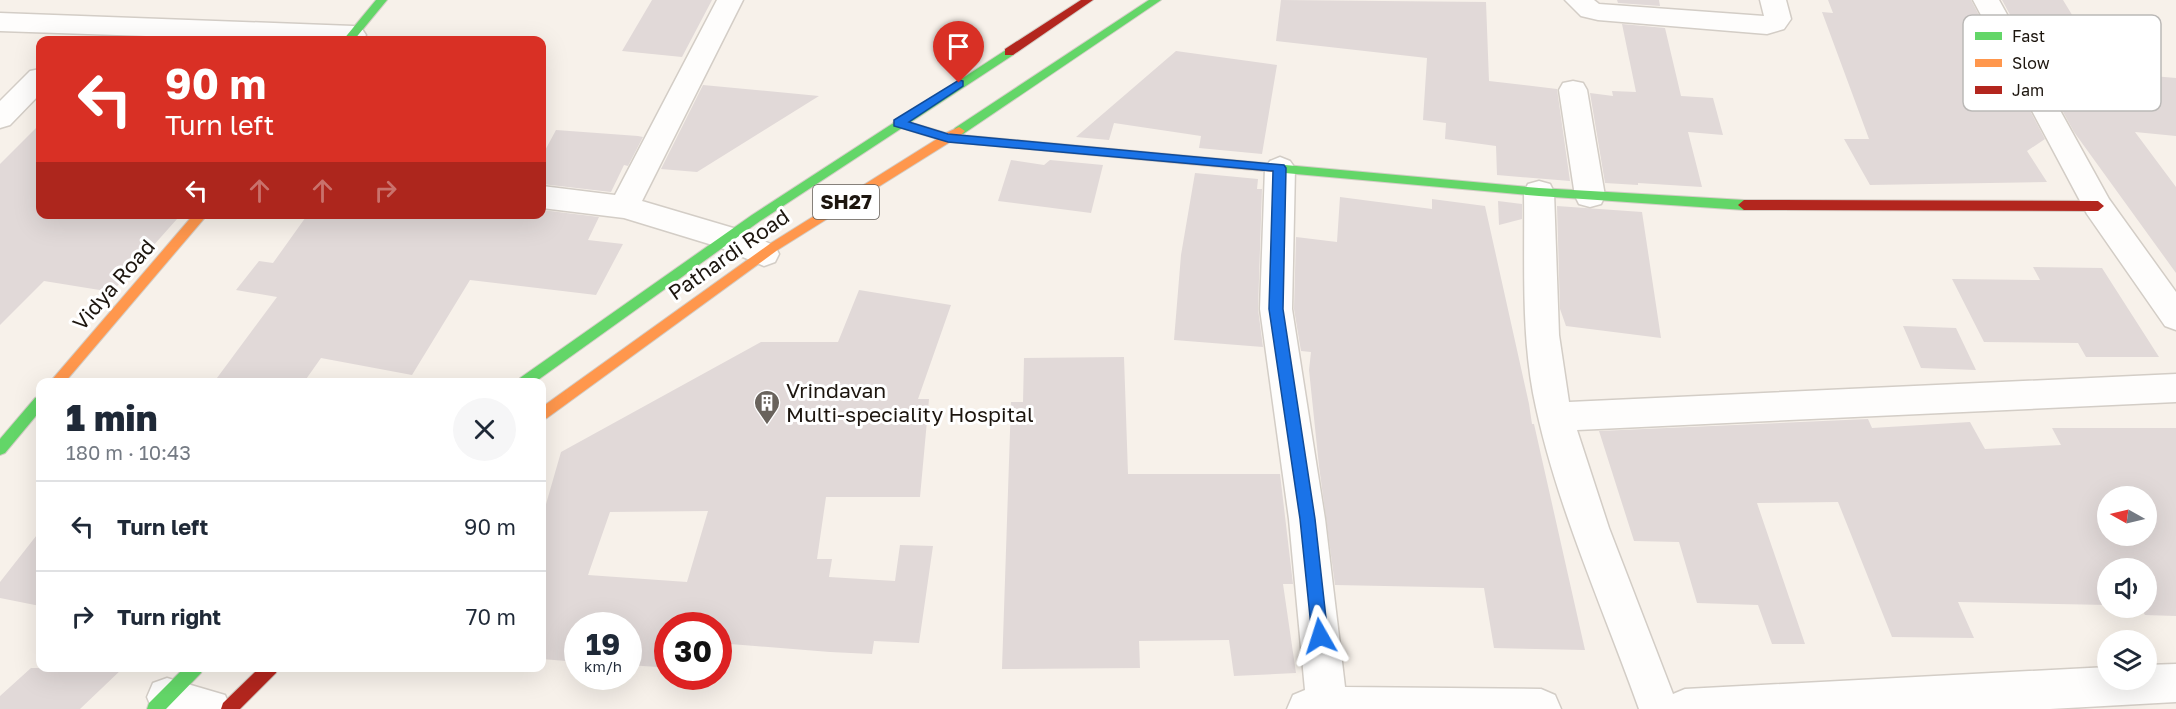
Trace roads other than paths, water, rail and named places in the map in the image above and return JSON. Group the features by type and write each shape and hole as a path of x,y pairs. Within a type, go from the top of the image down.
{"main road":[{"path":"353,36 382,0"},
{"path":"531,378 729,238 899,123 1088,0"},
{"name":"Pathardi Road","path":"546,411 764,254 948,138 1156,0"},
{"path":"899,123 948,138 1590,196 1757,206 2098,206"},
{"name":"Vidya Road","path":"60,378 198,219"},
{"path":"0,449 36,407"},
{"path":"161,703 191,672"},
{"path":"229,709 266,672"}],"street":[{"path":"624,207 730,0"},
{"path":"1578,0 1590,10 1598,12 1767,25 1775,23 1778,19 1773,0"},
{"path":"1986,0 1994,15"},
{"path":"0,22 87,33 245,36"},
{"path":"0,118 36,82"},
{"path":"1573,90 1590,196"},
{"path":"2046,111 2098,206 2176,317"},
{"path":"1280,168 1276,309 1307,519 1316,708 1541,709"},
{"path":"1539,192 1544,341 1556,417 1587,512 1659,709"},
{"path":"546,197 624,207 729,238 764,254"},
{"path":"1556,417 2176,388"},
{"path":"1685,709 2104,698 2176,683"},
{"path":"161,703 211,709"}],"place":[{"name":"Vrindavan Multi-speciality Hospital","path":"767,426"}]}
